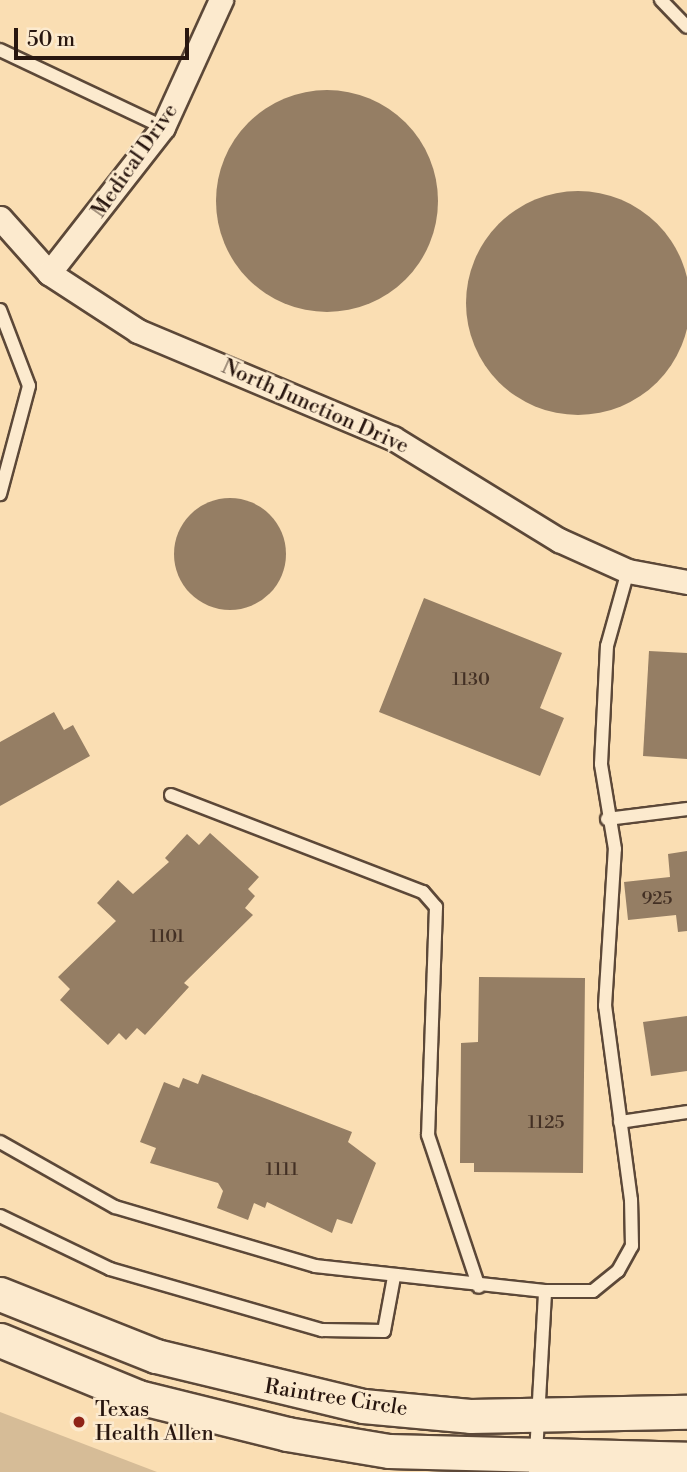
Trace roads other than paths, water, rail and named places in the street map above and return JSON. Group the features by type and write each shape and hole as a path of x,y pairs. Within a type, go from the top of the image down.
{"street":[{"name":"Medical Drive","path":"49,273 163,127 221,0"},
{"name":"North Junction Drive","path":"0,218 49,273 138,331 393,438 559,540 628,571 687,582"},
{"name":"Raintree Circle","path":"0,1294 84,1331 252,1384 363,1406 537,1417 687,1412"},
{"name":"Raintree Circle","path":"0,1340 138,1397 287,1434 389,1451 535,1464 687,1459"}],"lane":[{"path":"661,0 687,27"},
{"path":"0,50 163,127"},
{"path":"0,310 29,386 0,495"},
{"path":"0,1142 115,1207 315,1266 479,1287 545,1291 593,1291 618,1271 632,1246 605,1006 615,849 607,819 601,764 607,646 628,571"},
{"path":"171,795 423,892 436,907 428,1135 479,1287"},
{"path":"607,819 687,809"},
{"path":"620,1122 687,1112"},
{"path":"0,1216 110,1269 323,1330 384,1331 394,1277"},
{"path":"535,1464 545,1291"}],"place":[{"name":"Texas Health Allen","path":"79,1422"}]}
